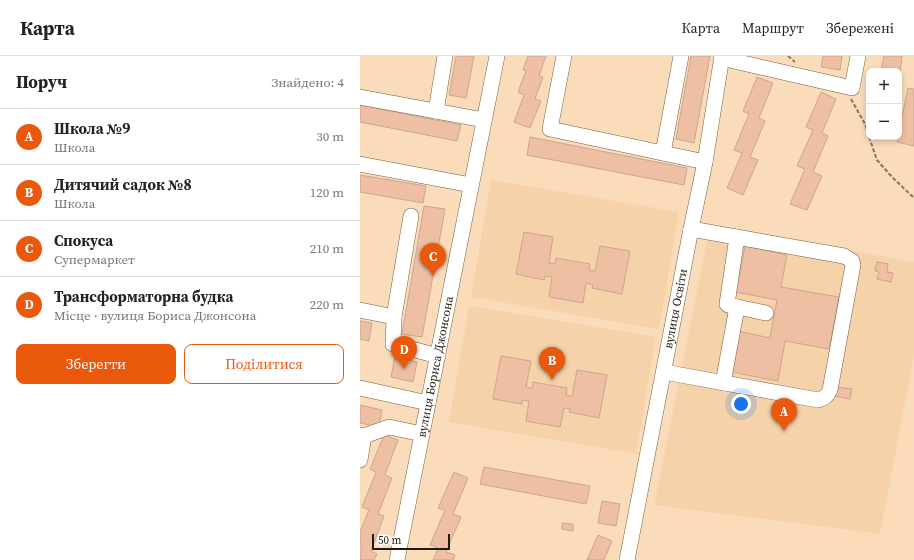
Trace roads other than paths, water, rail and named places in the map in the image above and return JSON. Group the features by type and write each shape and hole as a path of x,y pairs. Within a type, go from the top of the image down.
{"street":[{"path":"436,111 445,56"},
{"name":"вулиця Бориса Джонсона","path":"397,560 497,56"},
{"path":"564,56 550,129 705,162"},
{"path":"663,153 681,56"},
{"path":"721,57 852,88 858,56"},
{"name":"вулиця Освіти","path":"627,560 705,162 721,57"},
{"path":"360,97 484,120"},
{"path":"360,164 471,185"},
{"path":"411,216 394,317 393,344 438,356"},
{"path":"664,372 818,400 824,399 830,390 853,265 852,261 844,256 691,229"},
{"path":"737,237 726,304 766,313"},
{"path":"723,383 737,307"},
{"path":"360,310 394,317"},
{"path":"360,388 428,403"},
{"path":"360,460 362,435 389,427 422,434"}],"place":[{"name":"Спокуса","path":"433,276"},
{"name":"Трансформаторна будка","path":"404,369"},
{"name":"Дитячий садок №8","path":"552,380"},
{"name":"Школа №9","path":"784,431"}]}
